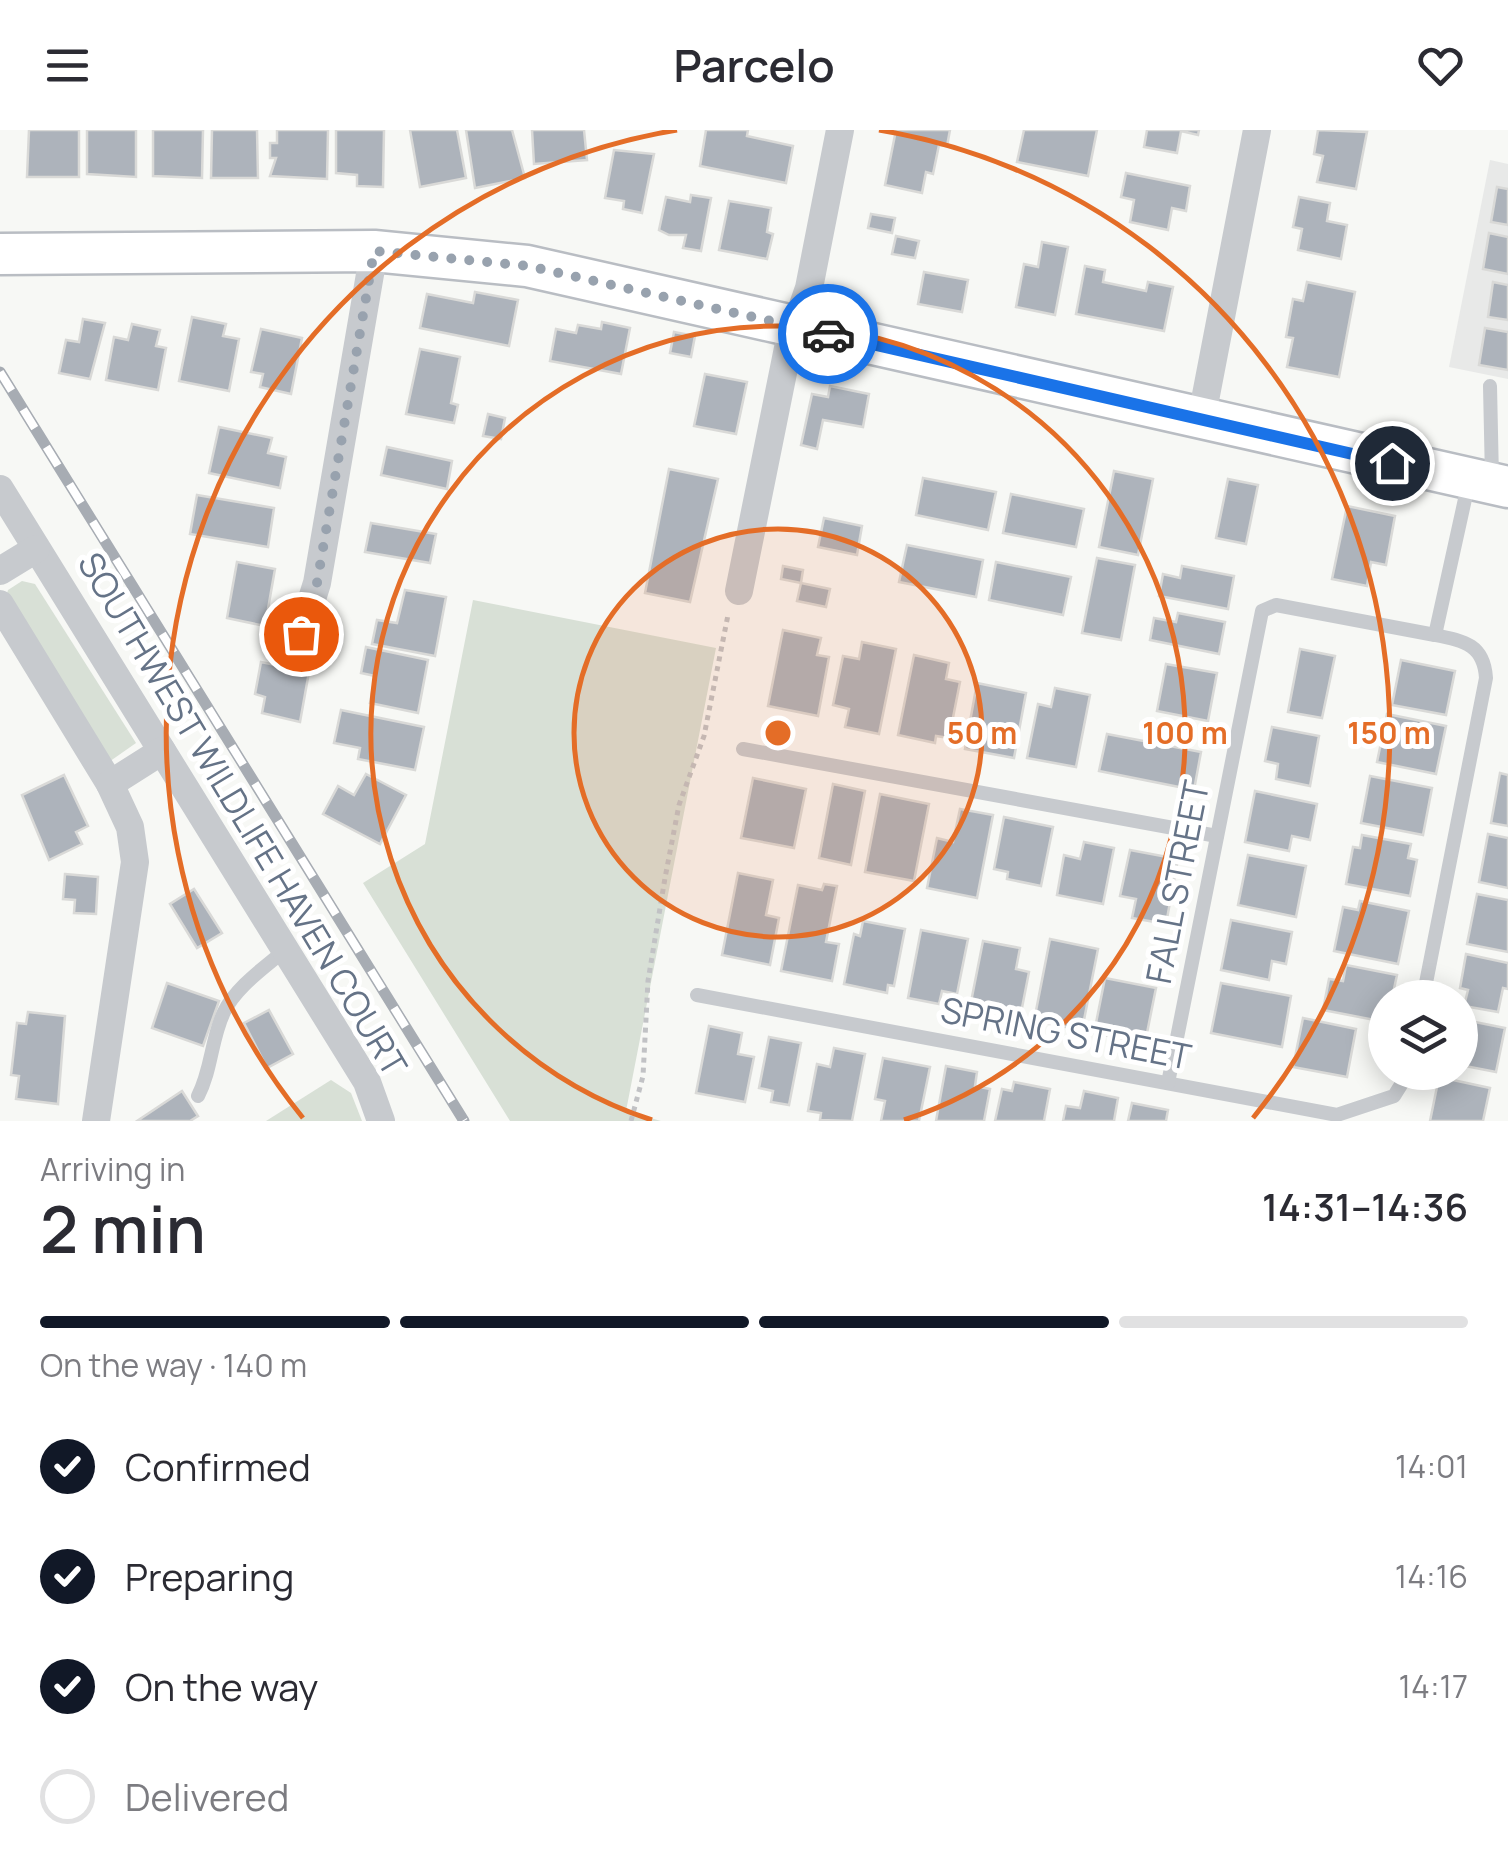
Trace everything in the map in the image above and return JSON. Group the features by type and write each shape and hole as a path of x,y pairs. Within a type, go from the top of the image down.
{"street":[{"path":"739,591 796,326 809,288 840,130"},
{"path":"1201,421 1257,130"},
{"path":"301,634 317,583 374,251"},
{"path":"0,254 374,251 528,266 1490,484"},
{"name":"SOUTHWEST WILDLIFE HAVEN COURT","path":"0,489 366,1082 380,1121"},
{"path":"0,572 36,548"},
{"path":"0,604 110,784 130,827 135,862 96,1121"},
{"path":"110,784 162,751"}],"lane":[{"path":"1427,980 1486,678 1485,660 1477,648 1436,635 1490,484 1490,386"},
{"name":"FALL STREET","path":"1168,1083 1262,611 1276,605 1436,635"},
{"path":"742,749 1217,836"},
{"path":"198,1096 210,1069 222,1016 232,998 285,950"},
{"name":"SPRING STREET","path":"698,995 1337,1114 1394,1096 1398,1090"}],"path":[{"path":"632,1121 642,1076 648,980 680,805 704,736 728,614 739,591"}],"shaded area":[{"path":"1490,160 1508,164 1508,379 1449,367"},
{"path":"22,581 35,584 136,743 106,764 6,597 8,590"},
{"path":"473,600 716,648 626,1111 661,1121 510,1121 363,883 425,844"},
{"path":"331,1080 351,1093 362,1121 266,1121"}],"building":[{"path":"29,130 79,130 79,177 27,177"},
{"path":"87,130 136,130 136,177 87,174"},
{"path":"153,130 203,130 202,178 153,176"},
{"path":"212,130 257,130 258,178 211,178"},
{"path":"277,130 328,130 327,179 270,176 276,158 270,158 270,143 277,143"},
{"path":"336,130 384,130 383,187 357,186 357,175 336,173"},
{"path":"410,130 457,130 466,178 420,187"},
{"path":"466,130 512,130 525,178 475,188"},
{"path":"532,130 584,130 587,160 534,164"},
{"path":"706,130 748,130 747,136 793,146 786,183 700,166"},
{"path":"896,130 950,130 947,146 939,145 933,174 926,172 922,193 885,185"},
{"path":"1024,130 1097,130 1088,176 1017,162"},
{"path":"1147,130 1199,130 1198,135 1181,131 1177,153 1144,147"},
{"path":"1318,130 1367,132 1356,189 1317,182 1323,156 1314,154"},
{"path":"614,150 654,154 642,213 623,209 624,201 605,198"},
{"path":"1126,173 1190,186 1186,211 1172,208 1168,230 1130,222 1134,200 1121,197"},
{"path":"1497,187 1508,189 1508,225 1491,222"},
{"path":"691,195 711,198 701,251 683,248 686,235 669,235 659,230 666,197 690,202"},
{"path":"1299,197 1330,203 1327,221 1347,225 1341,259 1298,250 1302,229 1293,227"},
{"path":"729,201 771,208 767,232 773,234 767,259 719,250"},
{"path":"871,214 895,218 892,233 868,228"},
{"path":"1489,233 1508,237 1508,274 1483,269"},
{"path":"896,236 919,241 915,258 892,254"},
{"path":"1042,242 1068,247 1055,315 1016,307 1024,264 1038,267"},
{"path":"1085,266 1105,270 1103,282 1146,291 1148,282 1173,287 1164,331 1076,314"},
{"path":"924,272 968,280 962,312 918,304"},
{"path":"1307,282 1355,292 1339,377 1287,367 1293,338 1286,337 1293,299 1303,301"},
{"path":"1493,282 1508,285 1508,320 1488,317"},
{"path":"475,292 518,300 509,346 420,328 427,294 473,303"},
{"path":"192,317 226,324 223,336 239,339 229,391 179,381"},
{"path":"83,319 105,323 90,379 59,373 66,340 79,342"},
{"path":"602,322 630,328 621,374 550,361 556,329 576,333 578,325 601,329"},
{"path":"132,324 160,330 156,346 166,348 158,390 106,380 114,337 128,340"},
{"path":"1485,328 1508,332 1508,370 1479,365"},
{"path":"261,329 302,338 291,394 260,387 263,374 251,372"},
{"path":"674,332 695,336 691,357 670,353"},
{"path":"420,349 460,357 451,403 458,405 454,423 406,414"},
{"path":"705,374 747,382 736,434 694,426"},
{"path":"830,386 869,394 863,427 823,420 817,449 801,445 812,394 828,397"},
{"path":"488,414 505,418 501,439 483,436"},
{"path":"219,427 272,438 268,453 286,457 280,488 209,473"},
{"path":"387,447 452,461 447,489 381,475"},
{"path":"669,469 718,479 690,602 645,593"},
{"path":"1114,471 1153,479 1138,555 1099,547"},
{"path":"923,478 996,492 988,530 916,515"},
{"path":"1228,479 1258,485 1246,544 1216,538"},
{"path":"1011,494 1084,509 1076,547 1003,533"},
{"path":"197,495 274,508 268,547 190,534"},
{"path":"1347,506 1395,516 1386,565 1371,562 1367,586 1332,579"},
{"path":"824,518 862,526 857,555 818,547"},
{"path":"371,523 436,534 430,563 365,552"},
{"path":"907,545 983,560 976,597 899,582"},
{"path":"1097,558 1135,565 1121,640 1082,633"},
{"path":"237,562 275,569 265,626 227,618"},
{"path":"996,562 1071,577 1063,615 989,600"},
{"path":"783,566 803,570 801,583 781,579"},
{"path":"1182,566 1234,576 1228,609 1159,596 1163,574 1180,578"},
{"path":"801,583 830,589 826,607 797,601"},
{"path":"405,590 446,597 435,656 372,644 377,620 397,623"},
{"path":"1178,613 1225,622 1219,654 1150,640 1154,618 1176,622"},
{"path":"783,630 821,638 817,655 829,657 818,716 768,706"},
{"path":"862,642 896,649 879,734 845,727 849,709 833,705 843,656 859,659"},
{"path":"366,647 428,660 418,713 370,703 375,676 361,673"},
{"path":"1300,649 1335,656 1322,718 1288,712"},
{"path":"914,655 949,663 946,679 960,682 949,738 936,736 935,743 898,735"},
{"path":"1401,660 1455,671 1446,715 1392,705"},
{"path":"261,662 309,672 300,722 262,713 265,697 255,694"},
{"path":"1166,664 1217,673 1208,721 1157,711"},
{"path":"977,683 1026,693 1014,758 965,749"},
{"path":"1055,688 1090,695 1076,767 1027,758 1038,704 1051,707"},
{"path":"341,710 424,727 415,770 358,759 360,748 334,743"},
{"path":"1387,714 1446,726 1436,774 1377,762"},
{"path":"1272,727 1319,736 1310,786 1276,779 1278,764 1265,761"},
{"path":"1107,734 1201,752 1194,790 1099,771"},
{"path":"1500,773 1508,775 1508,826 1491,823"},
{"path":"366,774 406,795 380,844 323,814 338,786 354,795"},
{"path":"64,775 88,826 76,832 82,844 49,860 22,795"},
{"path":"1370,776 1432,788 1423,835 1361,823"},
{"path":"753,778 806,789 794,848 741,838"},
{"path":"833,784 865,791 851,865 819,858"},
{"path":"1255,791 1317,804 1310,840 1292,836 1289,851 1245,842"},
{"path":"880,794 929,804 914,881 865,872"},
{"path":"960,809 993,815 977,898 927,888 937,838 953,842"},
{"path":"1004,817 1053,827 1041,886 1007,879 1008,872 994,869"},
{"path":"1488,834 1508,838 1508,888 1479,882"},
{"path":"1362,835 1411,844 1408,858 1417,860 1410,896 1346,884 1353,847 1360,848"},
{"path":"1084,842 1114,848 1103,904 1057,895 1064,855 1080,859"},
{"path":"1130,850 1178,859 1166,924 1132,918 1136,899 1120,896"},
{"path":"1248,855 1306,866 1296,917 1238,905"},
{"path":"738,873 773,880 766,915 779,918 770,965 722,955"},
{"path":"65,874 98,877 96,914 74,913 75,900 63,899"},
{"path":"824,884 837,886 826,942 839,944 832,981 781,971 798,885 822,890"},
{"path":"194,889 222,933 197,948 170,904"},
{"path":"1477,894 1508,900 1508,952 1467,944"},
{"path":"1360,901 1409,911 1398,964 1334,951 1343,907 1358,910"},
{"path":"1231,920 1292,932 1286,964 1272,961 1269,980 1221,970"},
{"path":"863,921 905,929 894,986 888,985 887,993 844,984 854,934 860,936"},
{"path":"921,930 968,939 957,994 942,991 939,1004 908,998"},
{"path":"1050,939 1098,949 1082,1030 1034,1021"},
{"path":"983,941 1020,948 1016,969 1029,972 1020,1018 970,1007"},
{"path":"1466,954 1508,963 1508,989 1503,988 1498,1012 1478,1008 1478,980 1461,980"},
{"path":"1346,965 1397,975 1396,980 1368,980 1368,1019 1323,1010 1329,979 1343,981"},
{"path":"1105,978 1156,988 1145,1043 1094,1033"},
{"path":"167,983 219,1001 203,1046 152,1028"},
{"path":"1221,983 1291,996 1282,1047 1211,1033"},
{"path":"269,1010 293,1054 267,1068 244,1023"},
{"path":"28,1012 65,1016 58,1104 16,1099 19,1076 11,1075 17,1023 26,1024"},
{"path":"1303,1018 1356,1029 1347,1077 1293,1067"},
{"path":"1478,1023 1505,1028 1496,1072 1478,1068"},
{"path":"709,1026 742,1033 738,1054 754,1057 745,1102 696,1093"},
{"path":"769,1037 801,1043 789,1105 771,1102 773,1091 759,1088"},
{"path":"834,1048 865,1054 852,1121 820,1120 821,1113 808,1111 817,1064 830,1067"},
{"path":"883,1058 930,1067 919,1121 881,1121 885,1101 875,1099"},
{"path":"946,1066 977,1072 975,1086 990,1089 984,1121 936,1121"},
{"path":"1014,1082 1050,1089 1044,1121 995,1121 1002,1089 1012,1091"},
{"path":"1478,1085 1490,1088 1483,1121 1430,1121 1436,1090 1478,1090"},
{"path":"182,1091 198,1116 190,1121 137,1121"},
{"path":"1084,1091 1118,1098 1114,1121 1063,1121 1066,1106 1080,1108"},
{"path":"1132,1103 1168,1110 1166,1121 1128,1121"}],"railway":[{"path":"0,372 464,1121"}],"way so far":[{"path":"301,634 317,583 374,251 528,266 828,334"}],"route":[{"path":"828,334 1392,463"}]}
